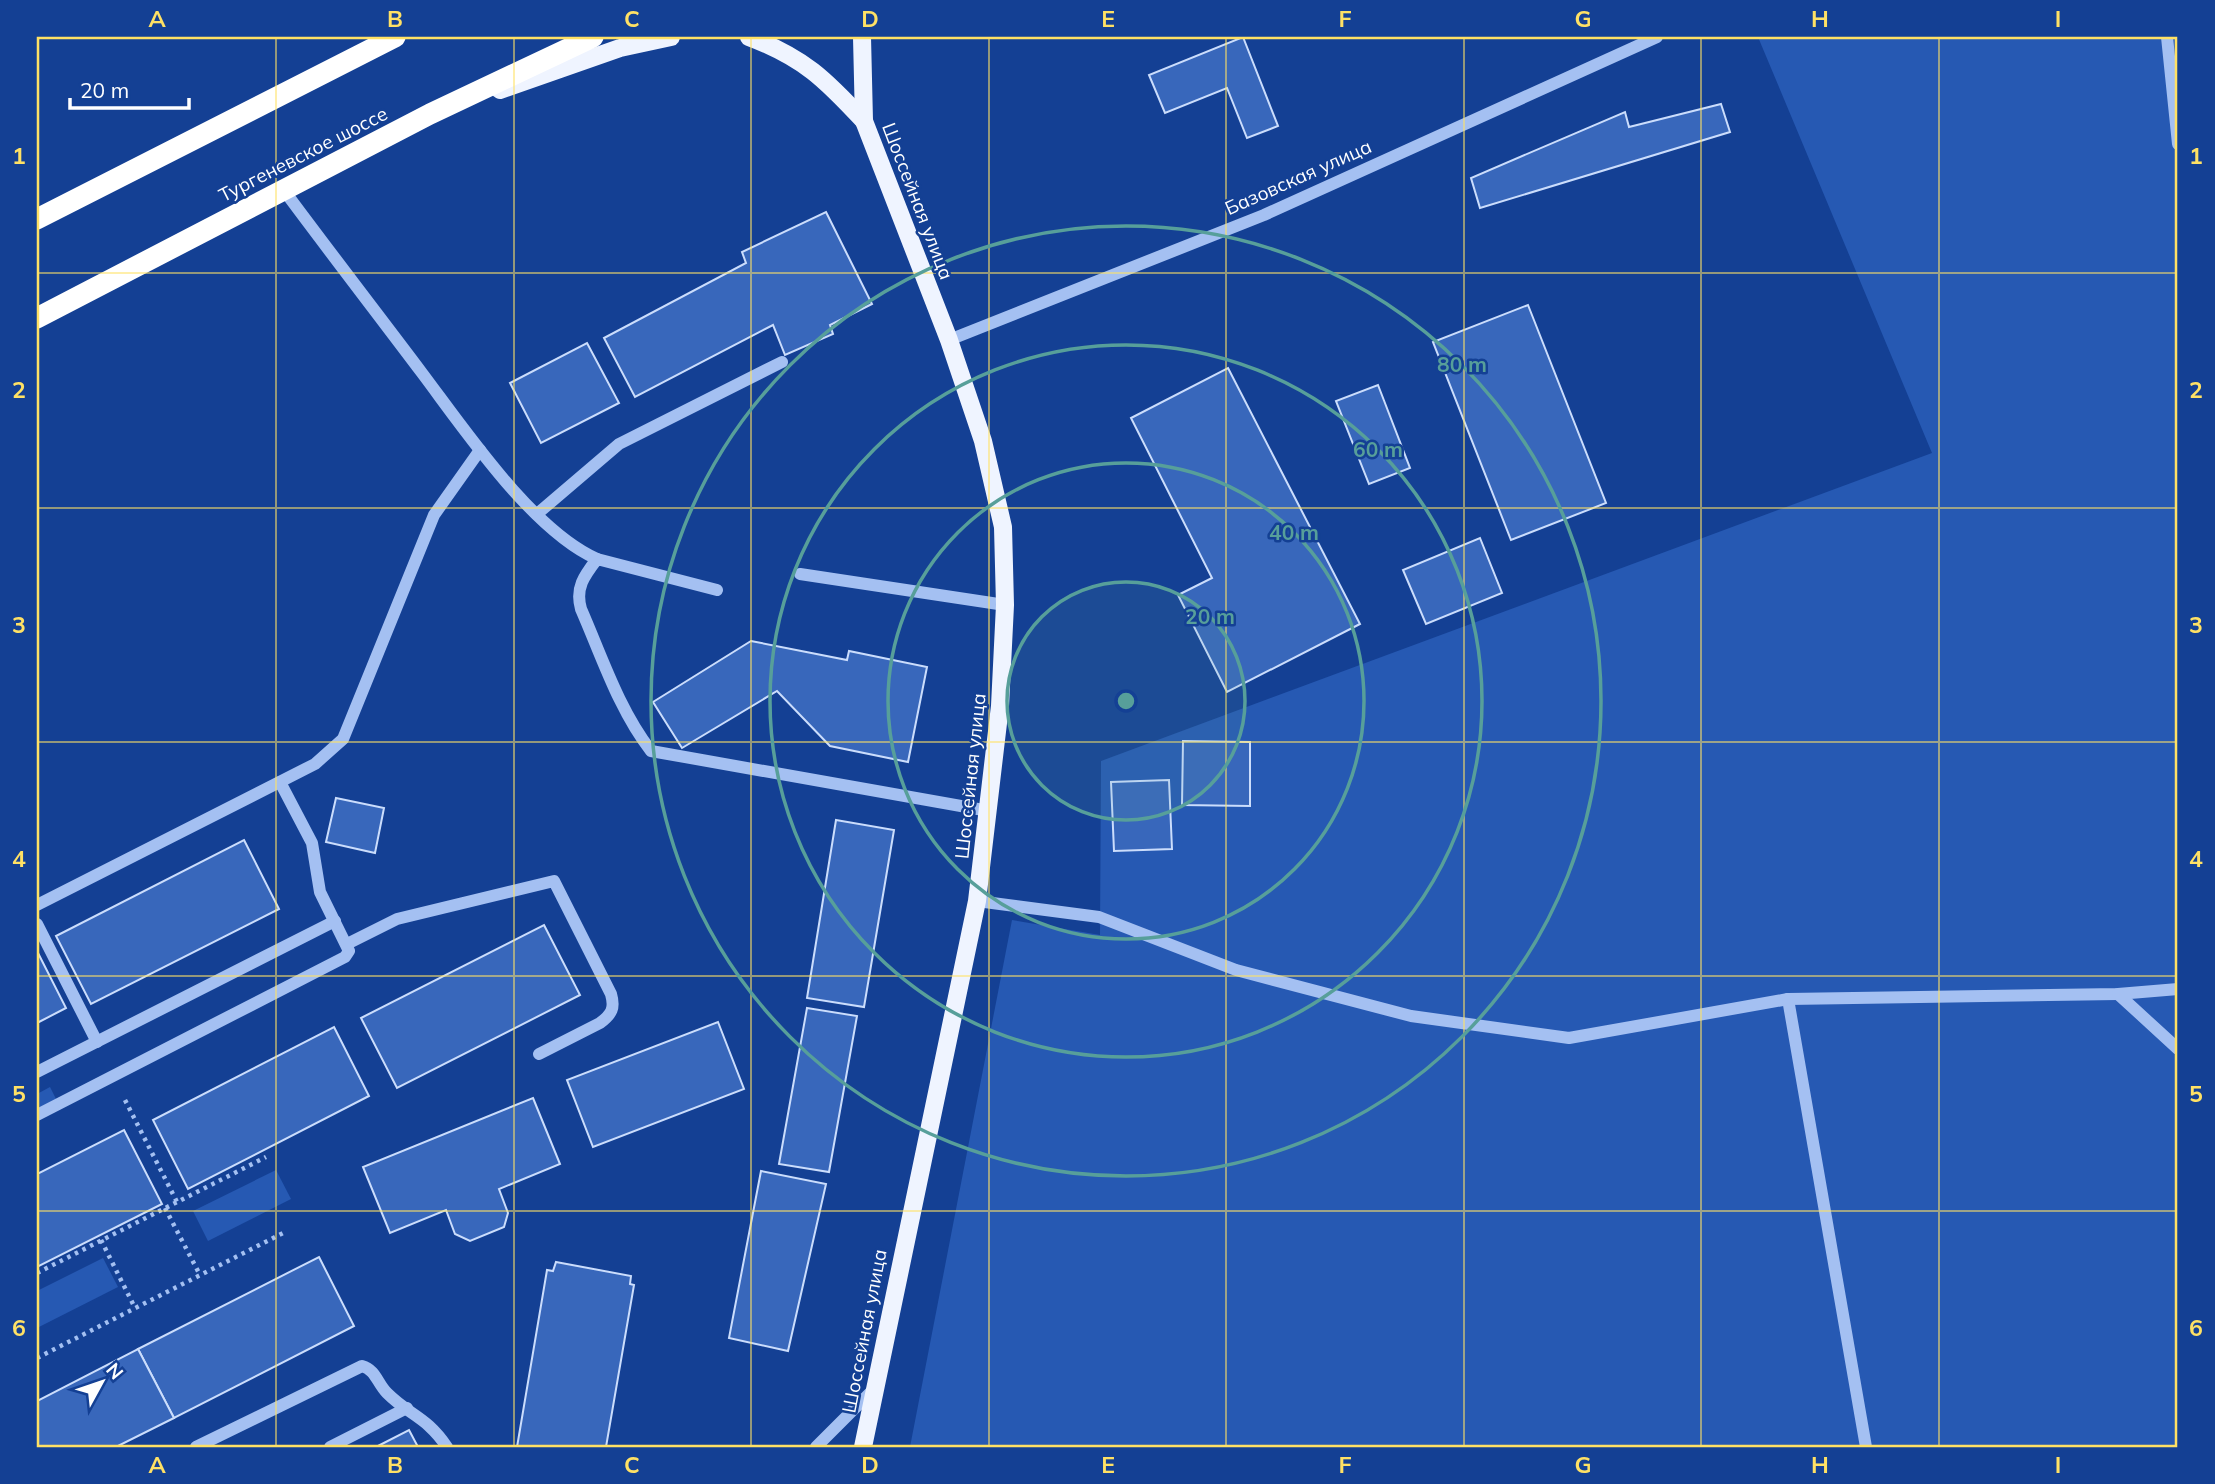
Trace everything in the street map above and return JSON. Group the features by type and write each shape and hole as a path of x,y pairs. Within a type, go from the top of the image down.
{"highway":[{"path":"37,219 395,37"},
{"name":"Тургеневское шоссе","path":"37,318 430,114 593,37"}],"main road":[{"path":"430,114 620,48 671,37"},
{"path":"749,37 785,51 824,77 864,121"},
{"path":"863,37 864,121"},
{"name":"Шоссейная улица","path":"863,1447 976,901 989,811 1005,605 1003,527 983,441 949,340 864,121"}],"street":[{"name":"Базовская улица","path":"949,340 1264,215 1657,37"},
{"path":"2167,37 2178,144"},
{"path":"283,189 480,450 537,514 580,552 597,559 717,590"},
{"path":"537,514 619,444 782,362"},
{"path":"37,905 314,764 343,739 434,515 480,450"},
{"path":"597,559 583,577 577,595 619,697 637,732 651,751 989,811"},
{"path":"800,574 1005,605"},
{"path":"37,1115 339,962 349,951 320,892 312,844 280,782"},
{"path":"346,944 397,919 554,881 614,1005 609,1016 600,1023 539,1054"},
{"path":"976,901 1099,917 1236,970 1411,1016 1569,1038 1788,999 2118,994 2178,989"},
{"path":"37,1072 334,921"},
{"path":"37,924 97,1042"},
{"path":"2118,994 2178,1049"},
{"path":"1788,999 1866,1447"},
{"path":"197,1447 362,1366 375,1375 385,1391 435,1429 447,1447"},
{"path":"816,1447 874,1389"},
{"path":"330,1447 407,1408"}],"path":[{"path":"113,1077 177,1202"},
{"path":"37,1273 266,1157"},
{"path":"165,1208 200,1275"},
{"path":"37,1358 287,1231"},
{"path":"101,1240 135,1308"}],"shaded area":[{"path":"1758,37 2178,37 2178,1447 910,1447 1012,920 1100,935 1101,761 1932,453"},
{"path":"50,1087 56,1099 37,1109 37,1094"},
{"path":"276,1170 291,1199 208,1241 193,1211"},
{"path":"103,1258 118,1287 37,1328 37,1291"}],"building":[{"path":"1243,37 1278,126 1247,138 1227,88 1165,113 1149,75"},
{"path":"1721,104 1730,132 1480,208 1471,178 1625,112 1629,127"},
{"path":"826,212 872,304 830,325 833,334 785,355 773,325 635,397 604,338 746,263 742,252"},
{"path":"1528,305 1606,503 1511,540 1433,342"},
{"path":"587,343 619,403 541,443 510,383"},
{"path":"1228,368 1360,624 1227,692 1178,595 1212,578 1131,418"},
{"path":"1378,385 1410,468 1369,484 1336,401"},
{"path":"1480,538 1502,593 1426,624 1403,570"},
{"path":"751,641 847,660 849,651 927,667 908,762 830,746 777,691 682,748 653,702"},
{"path":"1183,741 1250,742 1250,806 1182,805"},
{"path":"1169,780 1172,849 1114,851 1111,782"},
{"path":"336,798 384,808 375,853 326,842"},
{"path":"836,820 894,830 864,1007 807,998"},
{"path":"244,840 279,909 91,1004 56,936"},
{"path":"544,925 580,995 397,1088 361,1018"},
{"path":"37,951 66,1008 37,1023"},
{"path":"807,1008 857,1016 829,1172 779,1164"},
{"path":"718,1022 744,1089 593,1147 567,1080"},
{"path":"334,1027 369,1096 188,1189 153,1120"},
{"path":"533,1098 560,1164 499,1189 508,1213 504,1227 470,1241 455,1234 446,1210 390,1233 363,1167"},
{"path":"124,1130 162,1204 37,1267 37,1174"},
{"path":"761,1171 826,1184 788,1351 729,1338"},
{"path":"319,1257 354,1326 174,1418 138,1349"},
{"path":"556,1262 631,1276 630,1284 634,1285 606,1447 517,1447 547,1270 553,1271"},
{"path":"138,1349 174,1418 116,1447 37,1447 37,1401"},
{"path":"409,1430 418,1447 376,1447"}]}
